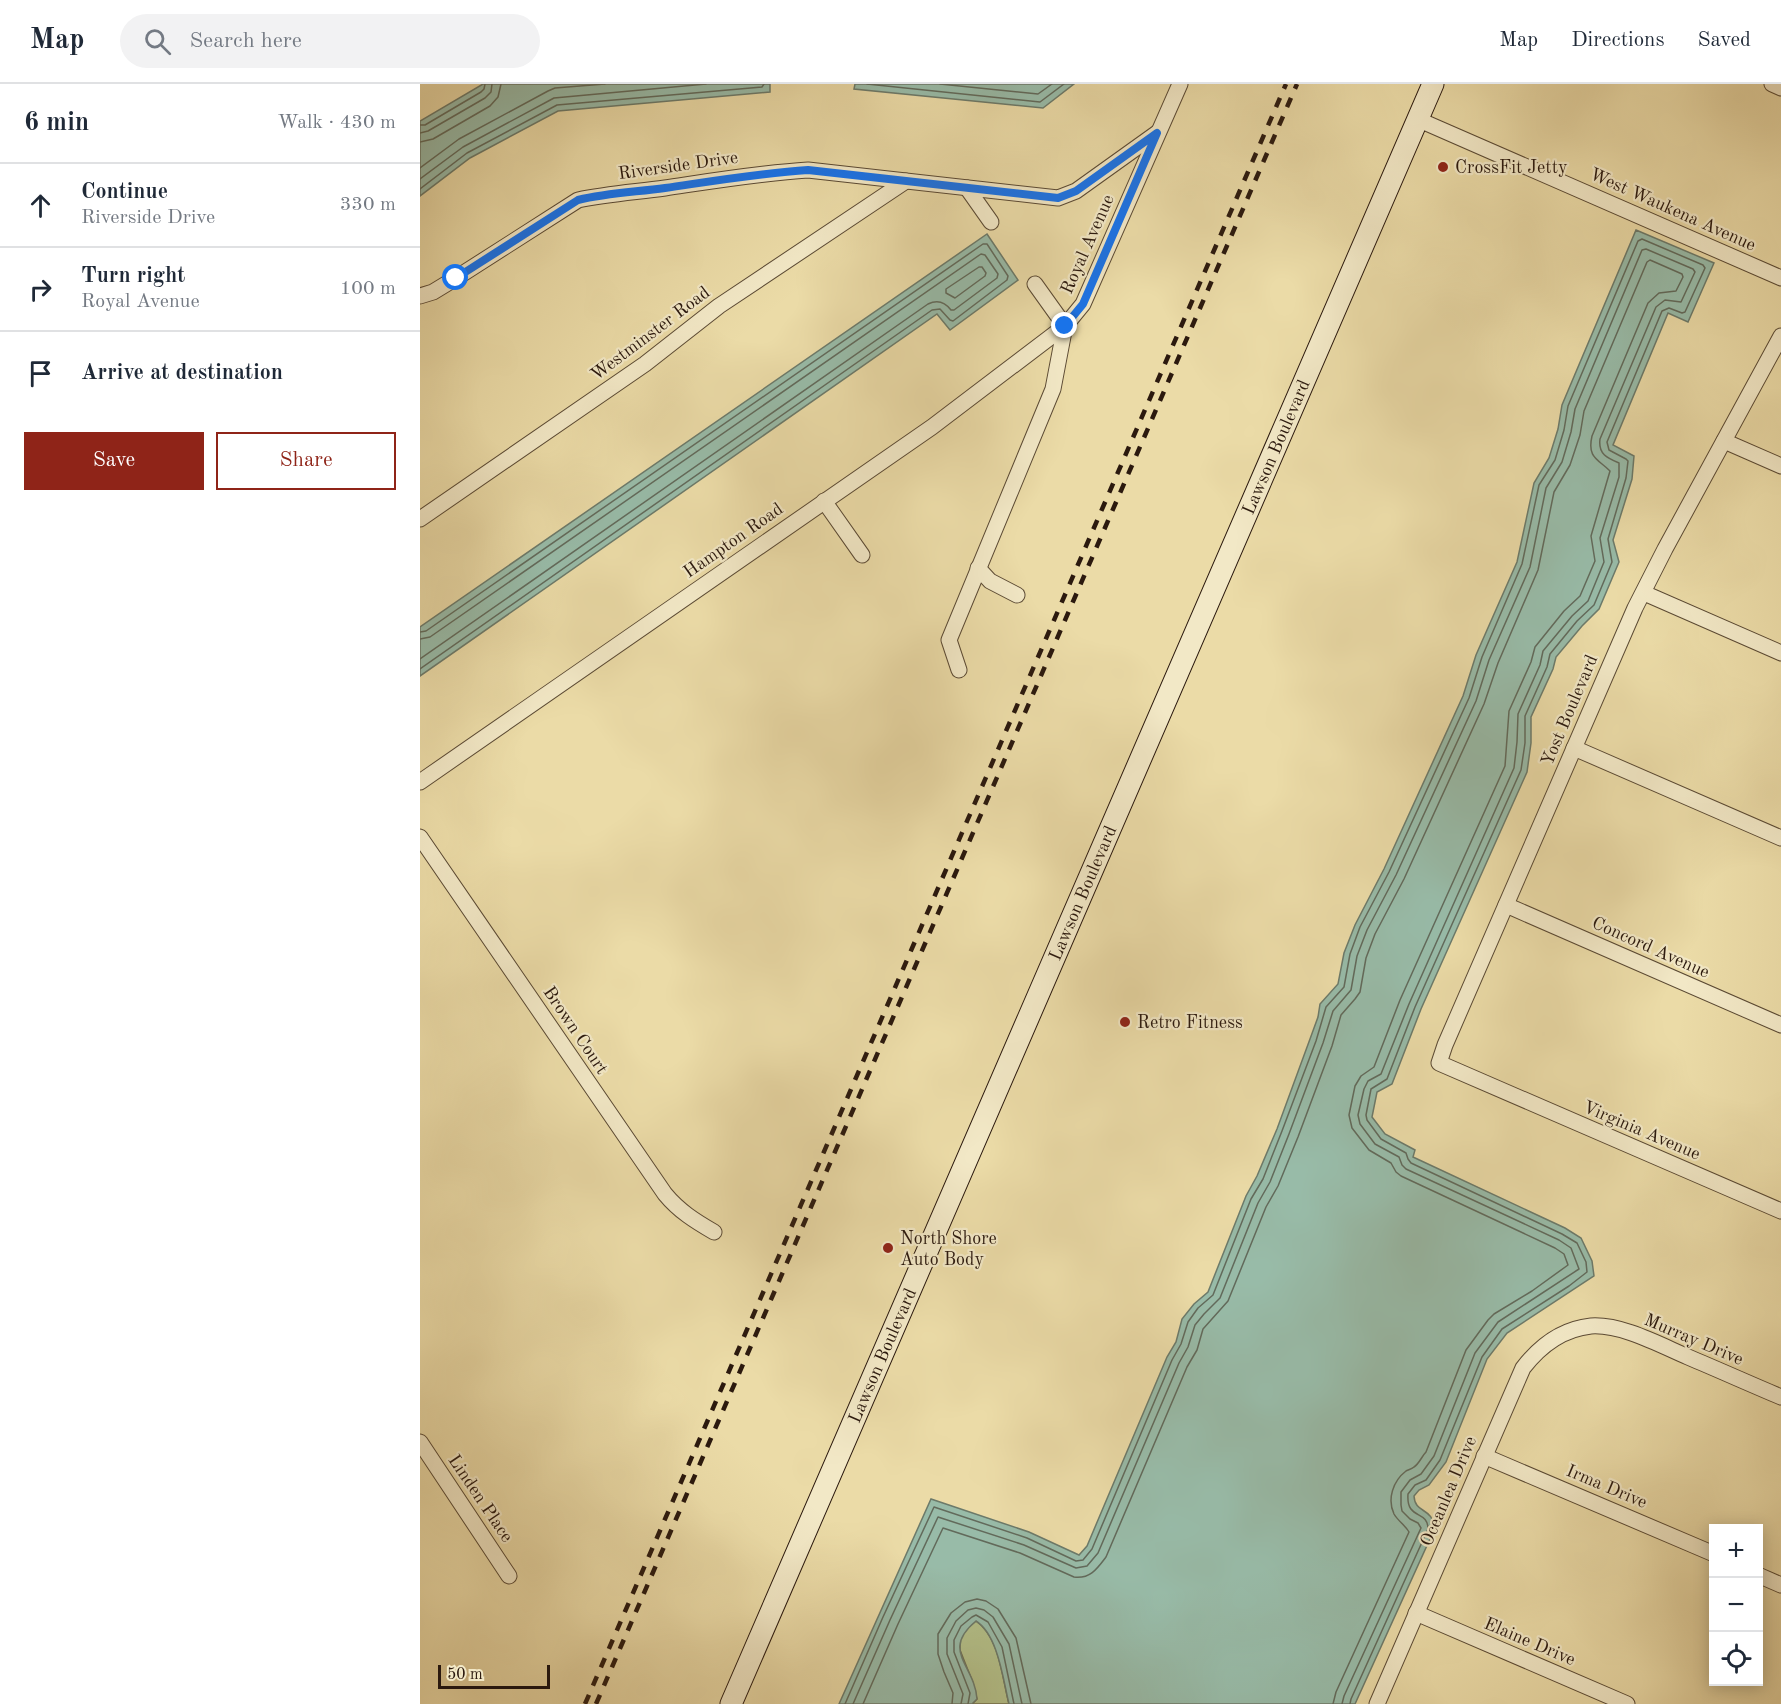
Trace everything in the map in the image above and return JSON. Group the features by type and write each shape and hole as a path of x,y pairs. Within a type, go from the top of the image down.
{"main road":[{"name":"Lawson Boulevard","path":"731,1704 1432,84"}],"street":[{"name":"Royal Avenue","path":"959,670 949,640 1053,389 1065,326 1083,304 1180,84"},
{"path":"1772,84 1781,88"},
{"name":"West Waukena Avenue","path":"1418,118 1781,278"},
{"name":"Riverside Drive","path":"420,297 456,278 578,200 602,195 808,170 1058,198 1076,191 1157,133"},
{"name":"Westminster Road","path":"420,519 645,364 719,306 906,181"},
{"path":"968,188 991,222"},
{"path":"1035,284 1065,326"},
{"name":"Hampton Road","path":"420,782 932,427 1065,326"},
{"name":"Yost Boulevard","path":"1488,1084 1439,1063 1445,1046 1635,608 1781,336"},
{"path":"1724,441 1781,466"},
{"path":"824,501 862,555"},
{"path":"978,568 990,581 1017,595"},
{"path":"1644,593 1781,653"},
{"path":"1574,748 1781,838"},
{"name":"Brown Court","path":"420,837 665,1194 692,1220 714,1232"},
{"name":"Concord Avenue","path":"1506,905 1781,1025"},
{"name":"Virginia Avenue","path":"1488,1084 1781,1211"},
{"name":"Murray Drive","path":"1589,1327 1611,1328 1644,1338 1781,1397"},
{"name":"Oceanlea Drive","path":"1377,1704 1523,1368 1547,1342 1569,1331 1589,1327"},
{"name":"Linden Place","path":"420,1442 509,1576"},
{"name":"Irma Drive","path":"1484,1456 1709,1552"},
{"path":"1763,1577 1781,1585"},
{"name":"Elaine Drive","path":"1416,1613 1627,1704"}],"green space":[{"path":"976,1621 984,1628 995,1647 1009,1704 972,1704 977,1699 960,1650 960,1640 965,1630"}],"water":[{"path":"483,84 770,84 770,92 558,111 470,158 420,196 420,121"},
{"path":"855,84 1074,84 1043,108 854,89"},
{"path":"1636,230 1714,263 1688,322 1668,313 1613,445 1634,456 1632,479 1613,540 1619,562 1599,609 1556,657 1553,669 1531,717 1531,743 1527,772 1421,1009 1392,1084 1377,1092 1372,1117 1385,1134 1415,1150 1413,1157 1565,1228 1581,1238 1592,1261 1594,1276 1507,1333 1487,1359 1446,1462 1429,1485 1419,1490 1414,1496 1418,1506 1431,1517 1434,1530 1355,1704 1009,1704 995,1647 990,1636 976,1621 961,1641 960,1650 975,1687 977,1699 972,1704 839,1704 931,1499 1029,1532 1079,1555 1087,1546 1167,1357 1176,1342 1182,1319 1208,1292 1246,1196 1277,1129 1318,1017 1320,1004 1338,984 1344,953 1355,925 1384,869 1463,696 1476,655 1517,562 1534,483 1549,458 1558,429 1562,405"},
{"path":"987,234 1018,280 950,330 937,314 420,676 420,627"}],"railway":[{"path":"585,1704 1286,84"},
{"path":"596,1704 1297,84"}],"place":[{"name":"CrossFit Jetty","path":"1443,167"},
{"name":"Retro Fitness","path":"1125,1022"},
{"name":"North Shore Auto Body","path":"888,1248"}],"route":[{"path":"456,278 578,200 602,195 776,172 808,170 1058,198 1076,191 1157,133 1083,304 1065,326"}]}
